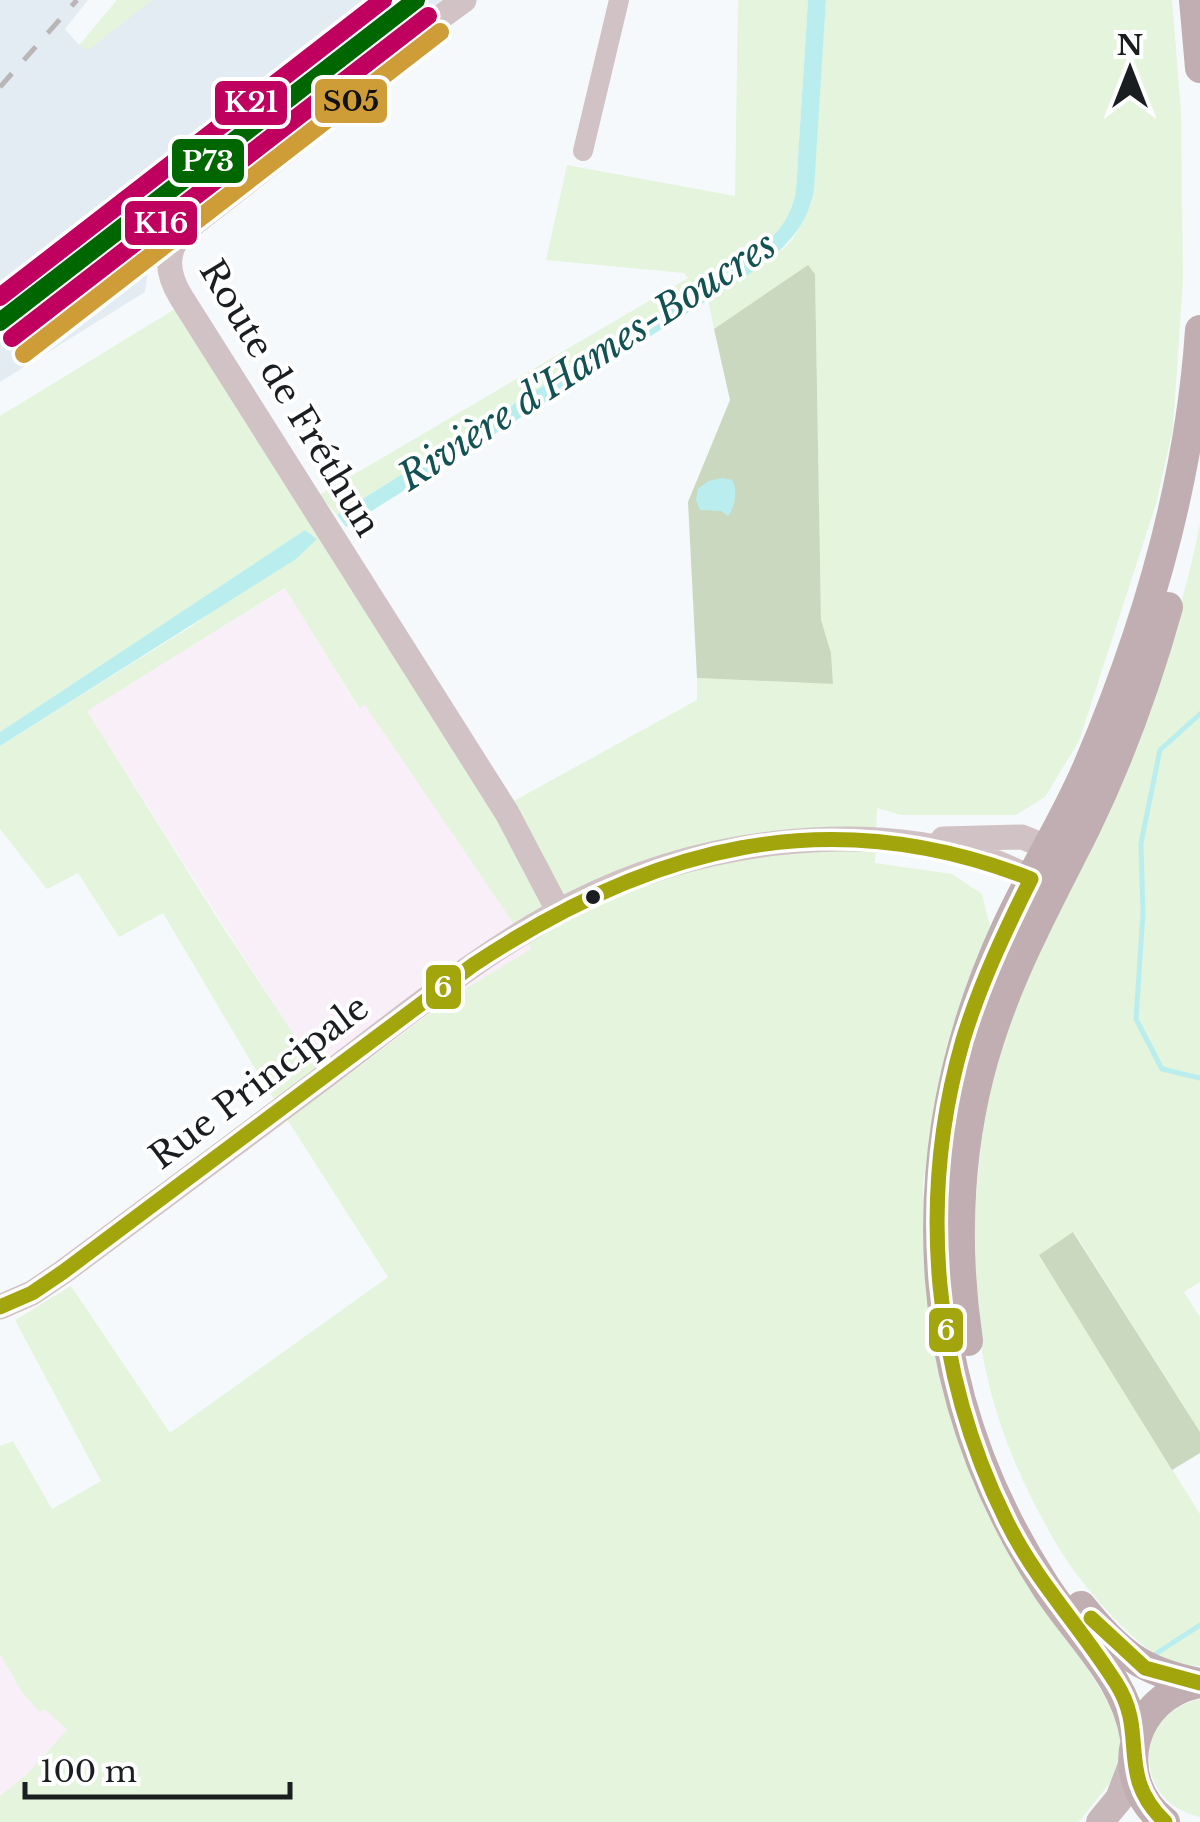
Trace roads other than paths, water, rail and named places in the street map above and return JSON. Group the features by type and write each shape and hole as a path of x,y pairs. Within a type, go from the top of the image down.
{"main road":[{"path":"1194,0 1200,68"},
{"path":"1059,851 1146,608 1178,482 1192,407 1200,330"},
{"path":"1165,1822 1141,1796 1122,1693 1046,1588 988,1484 959,1395 941,1295 939,1187 953,1078 978,996 1059,851 1107,781 1150,667 1176,576 1200,458"},
{"path":"1042,884 1002,1002 974,1103 960,1220 963,1304 971,1359 986,1426 1006,1482 1078,1603 1137,1663 1164,1675 1200,1683"},
{"path":"1100,1822 1119,1799 1147,1714 1174,1691 1200,1683"}],"street":[{"name":"Route de Fréthun","path":"464,0 388,55 294,144 186,229 172,245 169,270 181,296 507,813 559,912"},
{"path":"583,151 619,0"},
{"path":"868,841 1002,836 1031,839 1059,851"},
{"name":"Rue Principale","path":"0,1308 64,1272 441,990 559,912 622,883 710,856 792,843 868,841"},
{"path":"868,841 956,851 991,860 1042,884"}],"water":[{"name":"Rivière d'Hames-Boucres","path":"808,0 826,0 814,189 809,209 788,242 742,278 346,527 337,515 734,266 774,235 788,215 796,190"},
{"path":"732,480 735,488 728,516 721,511 700,510 696,500 698,489 708,481"},
{"path":"305,530 317,539 296,559 0,746 0,732"}],"waterway":[{"path":"1200,714 1160,750 1141,843 1143,913 1136,1019 1162,1069 1200,1078"},
{"path":"1157,1653 1200,1625"}],"railway":[{"path":"0,87 77,0"}]}
